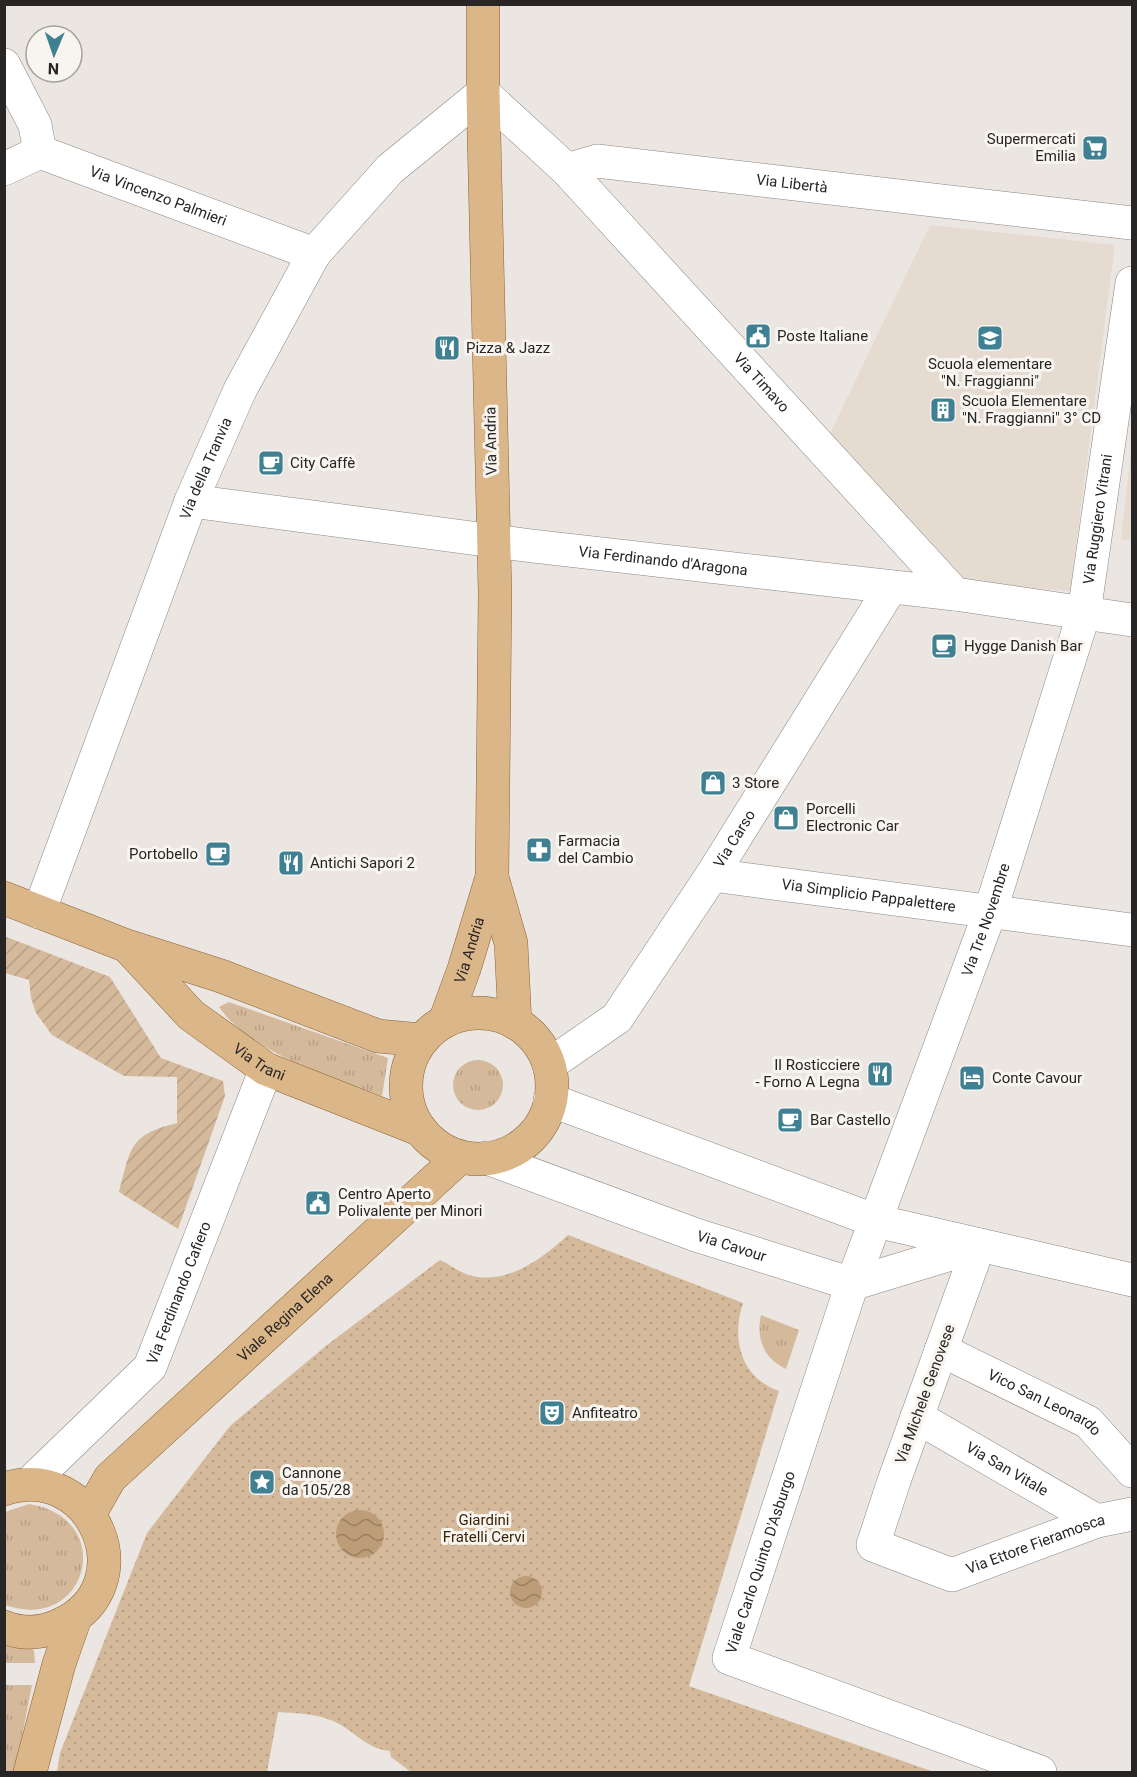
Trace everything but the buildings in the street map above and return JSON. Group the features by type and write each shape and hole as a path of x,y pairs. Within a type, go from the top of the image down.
{"main road":[{"name":"Via Andria","path":"483,4 493,541 492,877 511,943 515,1023"},
{"name":"Via Andria","path":"433,1031 464,969 492,877"},
{"name":"Via Trani","path":"4,898 127,946 221,976 378,1036 433,1031"},
{"name":"Via Trani","path":"127,946 191,1015 266,1069 421,1130"},
{"path":"480,1013 498,1016 515,1023 536,1041 549,1065 552,1083 550,1100 544,1118 533,1134 519,1146 473,1157 443,1149 421,1130 412,1116 405,1084 413,1053 433,1031 462,1015 480,1013"},
{"name":"Viale Regina Elena","path":"80,1504 109,1480 184,1407 473,1157"},
{"path":"4,1489 30,1484 51,1487 80,1504 103,1540 104,1569 95,1596 62,1624 30,1632 4,1627"},
{"path":"30,1773 59,1664 62,1624"}],"street":[{"path":"4,65 35,125 40,152 4,169"},
{"path":"483,93 567,170"},
{"name":"Via della Tranvia","path":"39,912 192,501 240,390 314,254 390,169 483,93"},
{"name":"Via Vincenzo Palmieri","path":"40,152 314,254"},
{"name":"Via Libertà","path":"567,170 597,161 1132,223"},
{"name":"Via Timavo","path":"567,170 955,594"},
{"name":"Via Ruggiero Vitrani","path":"1084,613 1132,283"},
{"name":"Via Ferdinando d'Aragona","path":"192,501 493,541 955,594 1132,620"},
{"name":"Via Carso","path":"549,1065 617,1018 712,875 891,587"},
{"name":"Via Tre Novembre","path":"876,1221 990,912 1084,613"},
{"name":"Via Simplicio Pappalettere","path":"712,875 1132,930"},
{"name":"Via Ferdinando Cafiero","path":"36,1477 150,1367 266,1069"},
{"path":"550,1100 876,1221 1132,1280"},
{"name":"Via Cavour","path":"473,1157 696,1235 852,1284"},
{"name":"Viale Carlo Quinto D'Asburgo","path":"876,1221 852,1284 729,1658 1040,1773"},
{"path":"852,1284 979,1245"},
{"name":"Via Michele Genovese","path":"873,1545 979,1245"},
{"name":"Vico San Leonardo","path":"941,1350 1088,1422 1132,1471"},
{"name":"Via San Vitale","path":"917,1417 1097,1521"},
{"name":"Via Ettore Fieramosca","path":"873,1545 952,1575 1097,1521 1132,1514"}],"shaded area":[{"name":"Scuola elementare \"N. Fraggianni\"","path":"930,225 1115,245 1070,591 954,582 826,442"},
{"path":"1132,444 1132,541 1121,539"}],"green space":[{"path":"4,936 110,977 161,1058 223,1081 225,1096 178,1229 119,1192 126,1164 134,1145 149,1133 177,1123 177,1077 124,1076 52,1035 36,1013 29,980 5,973"},
{"path":"229,1002 388,1058 382,1096 293,1062 251,1038 219,1007"},
{"path":"473,1060 483,1060 496,1067 503,1080 503,1090 496,1103 483,1110 473,1110 464,1106 457,1099 453,1090 453,1080 457,1071 464,1064"},
{"name":"Giardini Fratelli Cervi","path":"568,1235 743,1303 738,1330 742,1356 756,1377 779,1391 689,1686 934,1772 411,1772 391,1757 390,1751 370,1745 334,1721 311,1715 278,1712 267,1772 57,1772 60,1753 147,1533 230,1426 327,1345 440,1260 469,1275 496,1277 510,1274 535,1261"},
{"path":"761,1315 799,1330 786,1369 772,1359 763,1346 760,1332"},
{"path":"29,1504 57,1514 74,1530 82,1550 82,1571 73,1589 56,1603 34,1610 5,1605 5,1512"},
{"path":"4,1639 34,1650 35,1663 5,1663"},
{"path":"5,1685 32,1685 15,1772 5,1772"}],"water":[{"path":"360,1510 377,1517 384,1534 377,1551 360,1558 343,1551 336,1534 343,1517"},
{"path":"526,1576 538,1580 542,1592 538,1604 526,1608 514,1604 510,1592 514,1580"}],"place":[{"name":"Supermercati Emilia","path":"1095,148"},
{"name":"Poste Italiane","path":"758,336"},
{"name":"Scuola elementare \"N. Fraggianni\"","path":"990,338"},
{"name":"Pizza & Jazz","path":"447,348"},
{"name":"Scuola Elementare \"N. Fraggianni\" 3° CD","path":"943,410"},
{"name":"City Caffè","path":"271,463"},
{"name":"Hygge Danish Bar","path":"944,646"},
{"name":"3 Store","path":"713,783"},
{"name":"Porcelli Electronic Car","path":"786,818"},
{"name":"Farmacia del Cambio","path":"539,850"},
{"name":"Portobello","path":"218,854"},
{"name":"Antichi Sapori 2","path":"291,863"},
{"name":"Il Rosticciere - Forno A Legna","path":"880,1074"},
{"name":"Conte Cavour","path":"972,1078"},
{"name":"Bar Castello","path":"790,1120"},
{"name":"Centro Aperto Polivalente per Minori","path":"318,1203"},
{"name":"Anfiteatro","path":"552,1413"},
{"name":"Cannone da 105/28","path":"262,1482"}]}
